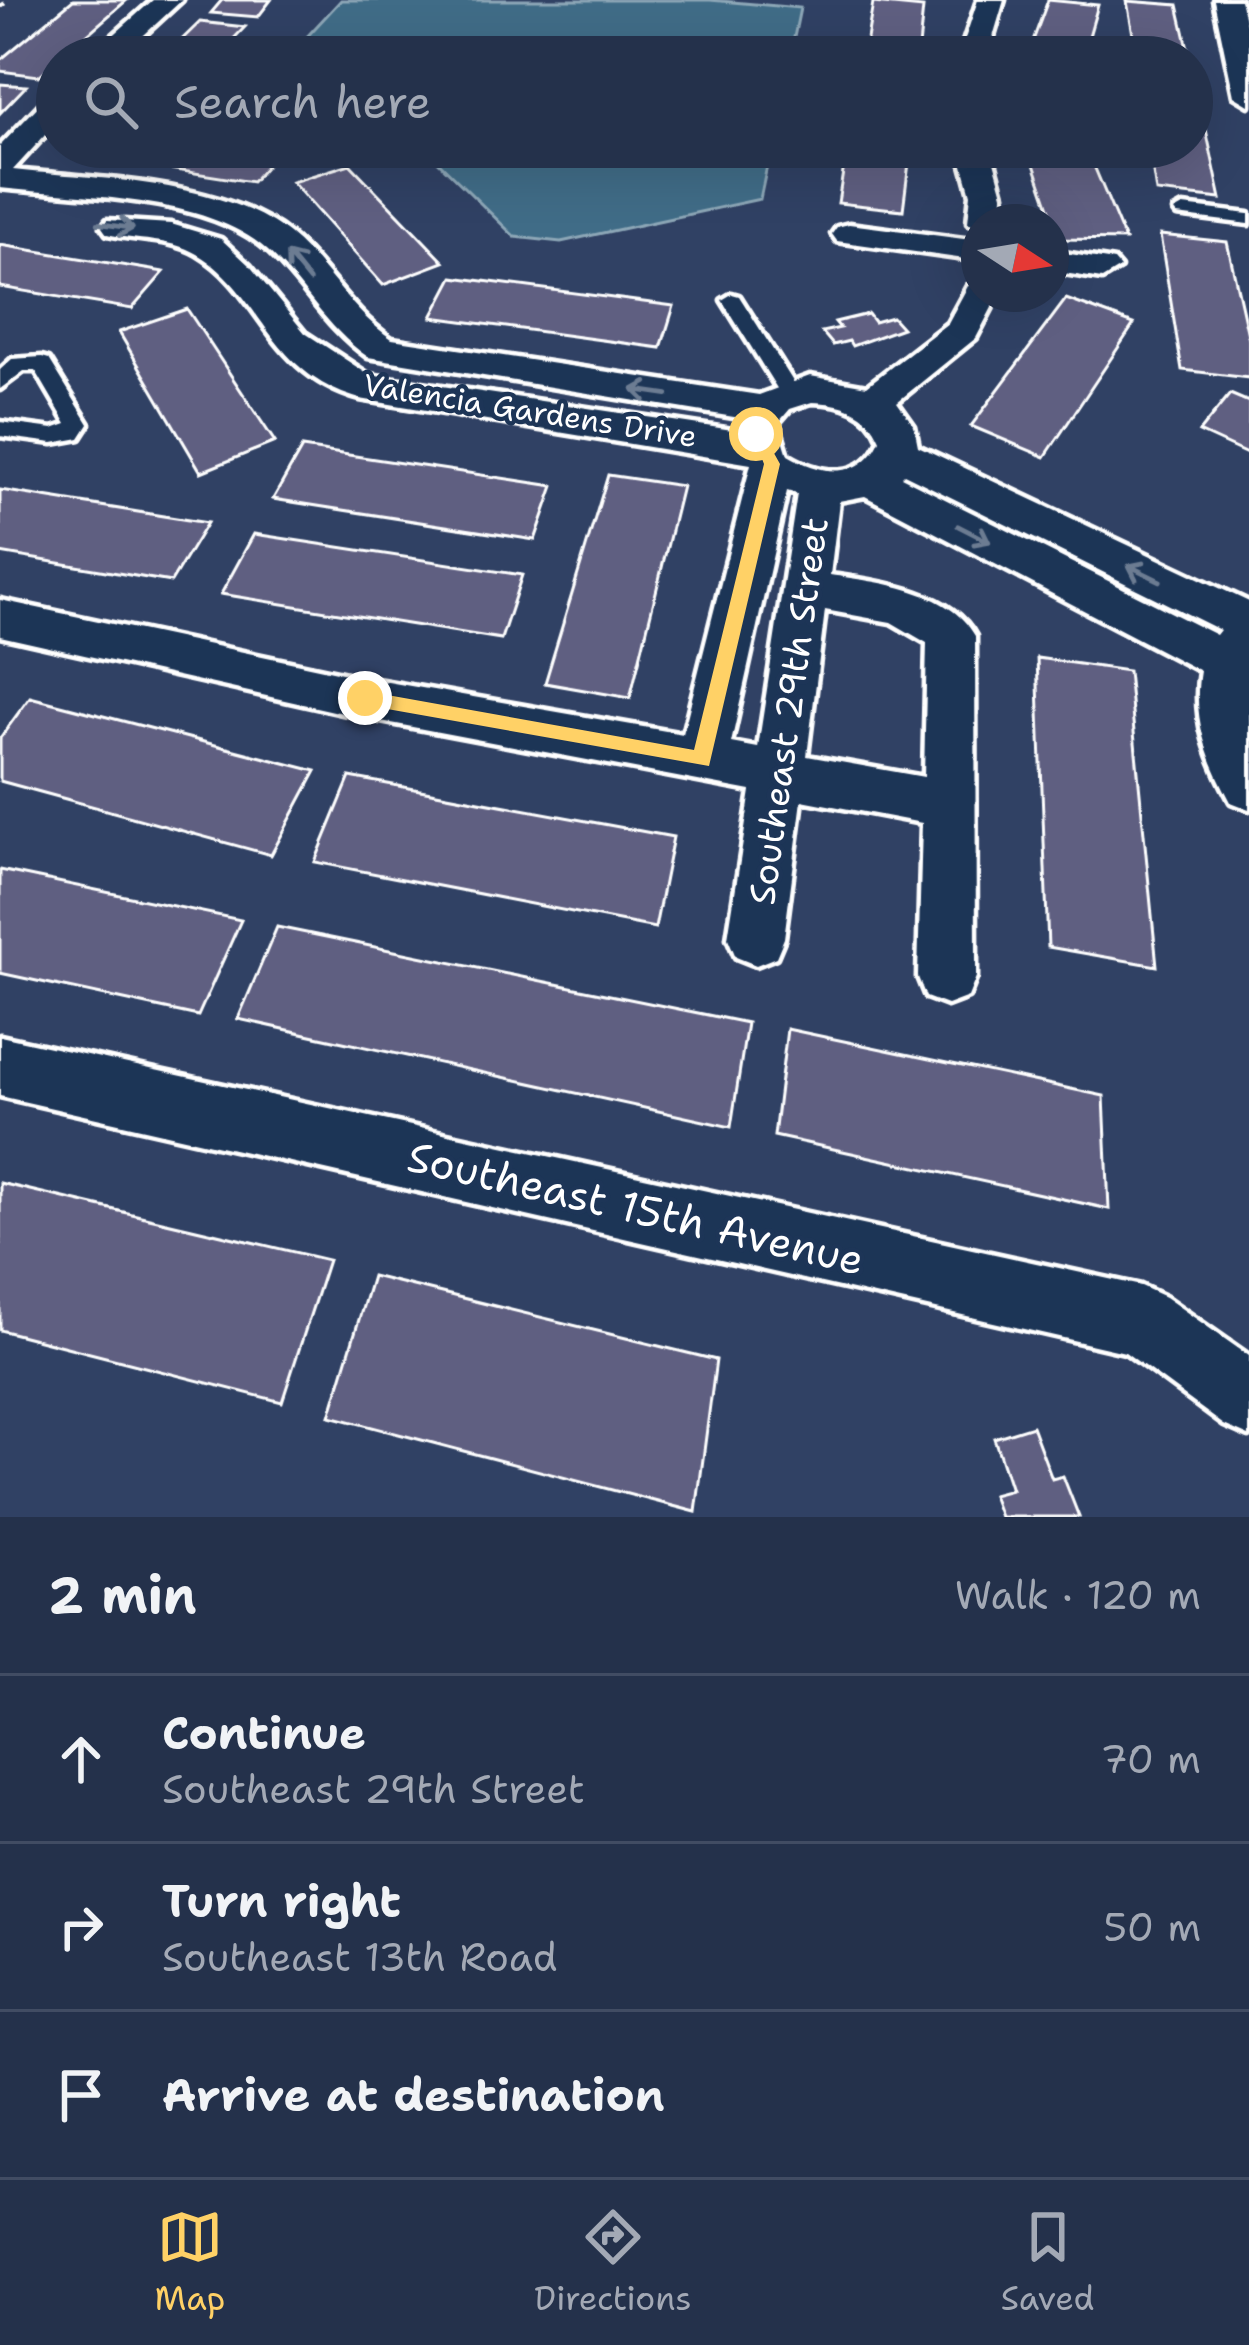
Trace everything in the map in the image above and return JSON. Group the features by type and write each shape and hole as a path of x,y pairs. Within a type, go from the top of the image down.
{"street":[{"path":"127,36 169,0"},
{"path":"980,36 991,0"},
{"path":"1227,0 1249,96"},
{"path":"0,165 36,126"},
{"path":"980,168 986,204"},
{"name":"Valencia Gardens Drive","path":"0,178 200,206 248,219 278,241 350,330 381,349 772,428"},
{"name":"Valencia Gardens Drive","path":"0,209 171,235 216,250 289,344 321,369 360,386 772,428"},
{"path":"849,234 961,249"},
{"path":"1069,263 1102,268"},
{"path":"872,402 951,342 970,312"},
{"path":"884,467 896,426 872,402 831,389 772,428 820,485 884,467 1241,637 1220,709 1234,763 1249,786"},
{"name":"Southeast 29th Street","path":"702,760 772,428"},
{"name":"Southeast 29th Street","path":"757,938 820,485"},
{"path":"806,589 898,607 936,621 951,636 946,977"},
{"path":"0,618 365,698 950,805"},
{"name":"Southeast 15th Avenue","path":"0,1066 1141,1321 1249,1400"}],"lane":[{"path":"1183,212 1249,219"},
{"path":"732,300 772,428"},
{"path":"0,382 19,364 42,364 77,424 72,433 53,436 0,429"}],"path":[{"path":"0,8 9,0"}],"water":[{"path":"341,0 710,0 800,8 794,36 308,36"},
{"path":"444,168 767,168 760,199 561,242 515,237"}],"building":[{"path":"73,0 127,0 85,36 36,36 36,76 0,71 0,60"},
{"path":"222,0 271,0 258,17 211,13"},
{"path":"1048,0 1098,5 1089,36 1035,36"},
{"path":"1127,1 1178,5 1185,36 1133,36"},
{"path":"873,3 923,8 920,36 868,36"},
{"path":"200,22 245,27 236,36 186,36"},
{"path":"0,84 26,86 0,113"},
{"path":"1213,162 1221,199 1156,192 1152,168 1213,168"},
{"path":"162,168 264,168 252,182"},
{"path":"337,168 354,168 444,262 383,285 292,182"},
{"path":"844,168 908,168 903,210 838,203"},
{"path":"1035,168 1095,168 1125,240 1069,239 1069,204 1048,204"},
{"path":"1160,235 1227,242 1249,340 1249,378 1182,370"},
{"path":"0,245 164,272 132,309 0,287"},
{"path":"453,277 674,306 661,348 432,317"},
{"path":"1069,300 1134,324 1045,457 971,426 1056,312 1069,312"},
{"path":"187,309 275,442 201,472 119,332"},
{"path":"868,314 874,322 892,317 902,328 852,346 849,341 833,345 822,332 840,328 835,322"},
{"path":"1230,394 1249,402 1249,455 1199,432"},
{"path":"302,448 554,486 535,540 273,499"},
{"path":"608,475 682,486 630,698 545,683"},
{"path":"0,490 207,523 171,582 0,553"},
{"path":"254,534 522,575 501,639 221,594"},
{"path":"1037,658 1128,671 1157,966 1048,947"},
{"path":"30,697 316,771 271,855 0,781 0,738"},
{"path":"350,777 673,837 655,928 315,862"},
{"path":"0,870 241,920 198,1016 0,973"},
{"path":"277,927 747,1023 731,1127 238,1019"},
{"path":"787,1029 1104,1096 1109,1209 774,1136"},
{"path":"0,1183 328,1260 282,1402 0,1330"},
{"path":"372,1276 716,1360 696,1512 330,1416"},
{"path":"1032,1426 1052,1479 1063,1476 1079,1517 1000,1517 992,1495 1011,1490 994,1438"}],"route":[{"path":"365,698 702,760 772,464 756,434"}]}
